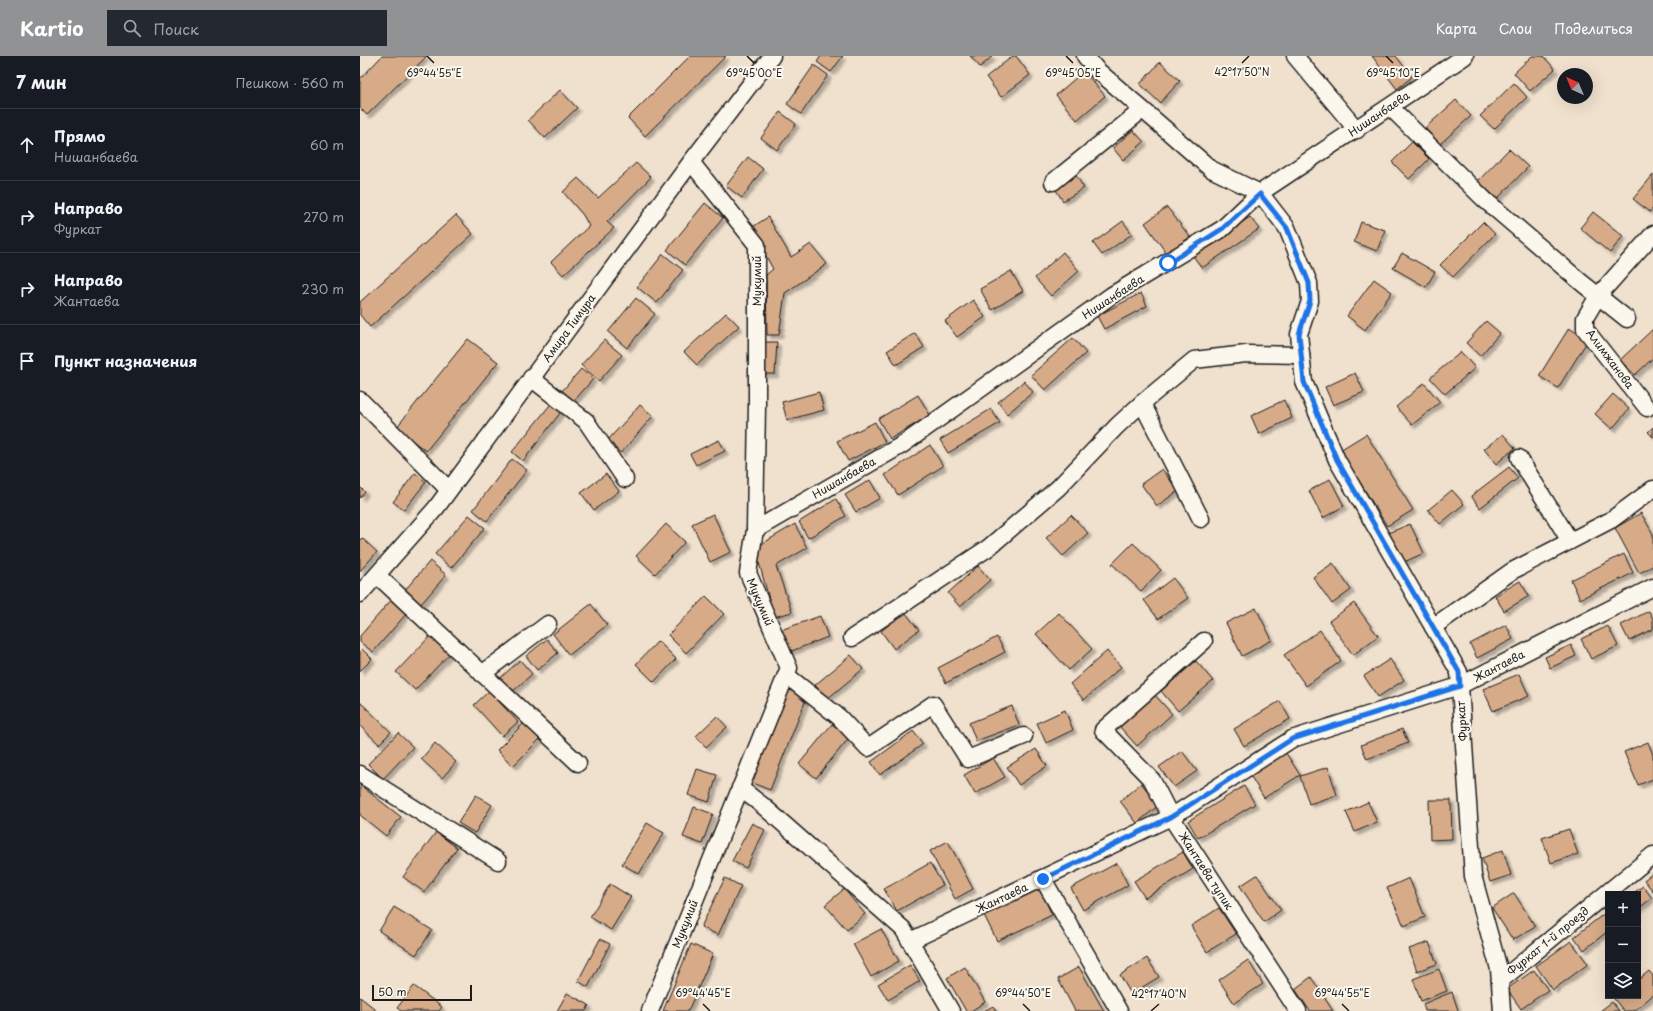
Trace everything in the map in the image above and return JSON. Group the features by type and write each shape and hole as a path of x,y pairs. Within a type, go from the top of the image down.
{"street":[{"name":"Амира Тимура","path":"360,594 436,508 691,162 772,56"},
{"path":"1085,56 1097,70 1211,169 1260,194"},
{"path":"1295,56 1357,130"},
{"name":"Нишанбаева","path":"755,530 902,445 1112,296 1222,229 1260,194 1465,56"},
{"path":"1390,107 1485,200 1627,319"},
{"path":"1052,182 1142,110"},
{"name":"Мукумий","path":"650,1011 789,668 748,573 755,530 757,245 691,162"},
{"name":"Фуркат","path":"1260,194 1287,228 1309,283 1310,301 1299,334 1304,382 1337,460 1459,672 1473,876 1499,969 1502,1011"},
{"name":"Алимжанова","path":"1647,408 1585,329 1585,318 1598,296 1653,234"},
{"path":"852,638 988,548 1058,488 1117,426 1142,403 1194,360 1246,354 1301,355"},
{"path":"531,378 586,421 625,479"},
{"path":"360,400 449,490"},
{"path":"1142,403 1201,519"},
{"path":"1519,458 1570,542"},
{"path":"1433,627 1512,571 1611,520 1653,489"},
{"path":"377,575 578,763"},
{"name":"Жантаева","path":"910,941 1171,817 1292,739 1460,686 1653,587"},
{"path":"482,674 548,624"},
{"name":"Жантаева тупик","path":"1204,641 1103,730 1152,780 1171,817 1298,1011"},
{"path":"786,675 839,717 868,748 933,704 968,759 1024,736"},
{"path":"360,774 498,861"},
{"path":"740,788 762,805 903,929 951,1011"},
{"name":"Фуркат 1-й проезд","path":"1500,981 1653,855"},
{"path":"1043,879 1119,1011"}],"building":[{"path":"382,56 427,56 367,115 360,108 360,79"},
{"path":"690,56 726,56 645,136 628,118"},
{"path":"821,56 843,56 831,72 817,62"},
{"path":"970,56 993,56 980,67"},
{"path":"1013,56 1016,56 1030,75 1001,97 986,77"},
{"path":"1372,56 1396,56 1412,77 1397,89"},
{"path":"1532,56 1543,56 1555,69 1530,91 1514,73"},
{"path":"1160,62 1180,81 1160,103 1140,84"},
{"path":"814,65 828,75 801,114 787,104"},
{"path":"1084,71 1105,96 1077,120 1056,95"},
{"path":"1514,83 1527,97 1494,129 1480,116"},
{"path":"560,90 577,108 545,138 528,120"},
{"path":"1456,100 1471,116 1440,144 1425,128"},
{"path":"780,112 796,124 777,150 761,138"},
{"path":"1133,130 1144,142 1123,160 1113,148"},
{"path":"1412,142 1429,159 1409,179 1392,162"},
{"path":"1509,149 1528,167 1497,199 1478,181"},
{"path":"748,157 763,169 742,198 726,186"},
{"path":"636,163 651,177 607,222 614,228 563,275 551,262 589,226 583,215 563,192 578,178 598,198"},
{"path":"1075,174 1084,188 1063,201 1054,187"},
{"path":"1653,175 1653,208 1650,212 1633,199"},
{"path":"705,203 723,218 685,265 667,250"},
{"path":"1167,207 1190,237 1167,254 1145,223"},
{"path":"1593,212 1623,236 1610,253 1580,228"},
{"path":"456,215 473,234 370,327 360,315 360,302"},
{"path":"768,217 791,257 811,244 827,264 785,293 779,335 767,335 766,275 773,269 751,228"},
{"path":"1250,217 1259,229 1202,268 1193,256"},
{"path":"1123,221 1132,234 1102,255 1093,243"},
{"path":"1361,222 1385,230 1377,251 1354,242"},
{"path":"1483,222 1495,234 1453,277 1440,265"},
{"path":"1063,252 1079,271 1051,296 1035,278"},
{"path":"1402,253 1435,272 1426,287 1393,268"},
{"path":"663,254 683,270 657,303 637,287"},
{"path":"1011,271 1023,291 992,310 980,289"},
{"path":"1374,279 1392,292 1365,330 1347,316"},
{"path":"1141,293 1147,306 1104,329 1097,316"},
{"path":"636,298 655,314 627,348 608,332"},
{"path":"973,300 985,317 957,337 945,321"},
{"path":"726,313 739,326 697,365 684,352"},
{"path":"1486,321 1500,333 1480,356 1466,343"},
{"path":"1569,328 1588,340 1558,388 1539,376"},
{"path":"1653,329 1653,358 1635,375 1620,360"},
{"path":"915,333 924,347 896,365 887,351"},
{"path":"1073,338 1086,353 1045,390 1031,375"},
{"path":"468,339 498,362 426,451 396,428"},
{"path":"604,340 622,355 599,381 581,365"},
{"path":"762,342 777,342 775,374 761,374"},
{"path":"1461,352 1475,368 1445,394 1430,378"},
{"path":"581,369 593,379 574,401 562,391"},
{"path":"1355,373 1364,392 1333,405 1325,387"},
{"path":"1024,381 1033,392 1007,414 998,402"},
{"path":"1424,383 1440,402 1412,425 1396,407"},
{"path":"819,392 824,410 787,420 782,402"},
{"path":"1613,394 1629,409 1612,429 1595,414"},
{"path":"918,395 930,415 890,439 878,419"},
{"path":"554,400 564,408 523,461 512,452"},
{"path":"1284,400 1292,418 1259,434 1251,416"},
{"path":"640,405 653,416 621,453 607,441"},
{"path":"991,409 1000,423 948,453 940,440"},
{"path":"875,422 885,442 848,461 837,441"},
{"path":"1653,427 1653,437 1648,432"},
{"path":"1366,434 1413,510 1387,526 1340,450"},
{"path":"1503,434 1515,448 1496,464 1484,449"},
{"path":"719,440 725,451 696,465 690,454"},
{"path":"930,445 943,466 898,495 885,475"},
{"path":"512,459 527,470 487,521 473,510"},
{"path":"1509,467 1518,478 1480,508 1471,496"},
{"path":"1162,469 1178,491 1157,506 1141,484"},
{"path":"415,473 426,482 404,510 393,502"},
{"path":"606,474 619,491 594,510 581,493"},
{"path":"1330,479 1344,506 1323,518 1309,491"},
{"path":"870,480 880,498 856,512 845,495"},
{"path":"360,487 365,492 360,498"},
{"path":"1452,490 1464,504 1440,524 1428,510"},
{"path":"836,499 846,516 808,538 799,522"},
{"path":"1641,513 1653,534 1653,566 1639,573 1615,528"},
{"path":"713,514 731,552 710,562 692,524"},
{"path":"469,515 485,528 451,568 435,554"},
{"path":"1071,515 1088,533 1063,556 1046,538"},
{"path":"666,524 685,542 655,574 636,556"},
{"path":"795,524 807,548 776,566 792,612 774,617 755,548"},
{"path":"1410,524 1424,553 1402,563 1388,533"},
{"path":"362,538 377,552 360,571 360,540"},
{"path":"1133,543 1161,570 1141,591 1112,564"},
{"path":"1624,554 1633,573 1580,599 1571,580"},
{"path":"430,561 446,575 421,604 405,590"},
{"path":"1333,563 1351,590 1332,604 1313,577"},
{"path":"978,566 990,580 960,607 948,593"},
{"path":"1173,578 1188,598 1158,619 1144,600"},
{"path":"1520,581 1529,596 1504,611 1495,596"},
{"path":"706,596 724,614 686,653 668,635"},
{"path":"392,599 407,613 373,652 360,642 360,636"},
{"path":"1354,603 1378,636 1353,655 1329,621"},
{"path":"591,604 607,625 569,655 553,634"},
{"path":"1256,608 1272,640 1242,656 1226,623"},
{"path":"1649,611 1653,619 1653,629 1629,641 1621,625"},
{"path":"905,612 919,630 894,649 881,631"},
{"path":"1059,613 1092,649 1069,670 1036,634"},
{"path":"820,616 828,637 789,652 781,630"},
{"path":"1506,625 1513,639 1477,658 1470,644"},
{"path":"1608,626 1618,646 1591,659 1581,639"},
{"path":"1320,630 1341,661 1306,686 1284,655"},
{"path":"433,633 452,651 415,690 396,672"},
{"path":"997,637 1005,652 946,683 938,668"},
{"path":"547,639 558,653 537,670 526,656"},
{"path":"658,641 676,659 654,682 636,664"},
{"path":"1571,645 1576,656 1550,668 1545,657"},
{"path":"362,649 372,659 360,671 360,651"},
{"path":"1107,651 1121,667 1084,700 1070,684"},
{"path":"851,655 863,669 827,699 815,685"},
{"path":"1390,659 1404,680 1378,697 1364,676"},
{"path":"520,660 532,674 510,694 498,680"},
{"path":"1196,661 1213,681 1178,711 1161,691"},
{"path":"1519,674 1529,696 1493,711 1483,689"},
{"path":"787,689 807,697 770,790 750,782"},
{"path":"489,691 518,722 502,736 474,705"},
{"path":"1154,694 1172,714 1137,746 1119,726"},
{"path":"1280,701 1290,719 1244,746 1234,729"},
{"path":"360,702 391,732 379,744 360,726"},
{"path":"1012,706 1019,725 976,741 969,723"},
{"path":"1065,710 1073,730 1046,743 1037,723"},
{"path":"717,716 727,727 706,747 696,736"},
{"path":"524,723 540,739 513,766 497,750"},
{"path":"832,724 849,738 816,778 799,764"},
{"path":"1402,729 1408,743 1367,759 1361,745"},
{"path":"913,731 923,744 880,775 871,762"},
{"path":"398,733 413,747 383,779 368,764"},
{"path":"1648,742 1653,755 1653,779 1638,785 1624,752"},
{"path":"435,743 456,762 442,778 421,759"},
{"path":"1036,749 1047,766 1019,785 1007,767"},
{"path":"1182,751 1197,771 1174,787 1159,767"},
{"path":"1286,753 1300,775 1264,798 1250,775"},
{"path":"993,758 1005,777 975,794 964,775"},
{"path":"1328,767 1337,795 1309,804 1300,776"},
{"path":"697,769 717,775 709,802 688,795"},
{"path":"1141,783 1159,805 1137,823 1120,801"},
{"path":"360,785 401,817 386,836 360,815"},
{"path":"1244,786 1255,804 1198,838 1188,821"},
{"path":"476,795 492,805 475,833 458,823"},
{"path":"1429,800 1451,800 1452,839 1430,840"},
{"path":"1368,802 1377,822 1355,832 1346,812"},
{"path":"694,807 713,814 702,844 683,837"},
{"path":"647,823 664,833 639,874 622,864"},
{"path":"752,823 765,830 746,868 732,861"},
{"path":"1569,829 1578,854 1551,863 1542,838"},
{"path":"436,832 457,848 424,892 403,877"},
{"path":"948,841 973,889 955,899 930,851"},
{"path":"1503,850 1511,875 1490,882 1482,858"},
{"path":"1183,852 1193,869 1145,898 1134,881"},
{"path":"930,863 943,885 897,911 884,889"},
{"path":"1117,863 1128,885 1083,910 1071,888"},
{"path":"1653,873 1653,891 1644,880"},
{"path":"1257,875 1281,910 1264,922 1240,886"},
{"path":"725,878 741,886 718,935 701,927"},
{"path":"1409,878 1425,917 1404,926 1387,888"},
{"path":"610,884 631,897 611,930 590,917"},
{"path":"1643,886 1652,898 1641,907 1641,891 1636,891"},
{"path":"844,889 865,914 847,930 825,905"},
{"path":"1040,889 1052,915 997,941 984,915"},
{"path":"1514,893 1535,926 1513,940 1492,908"},
{"path":"394,907 432,930 416,955 379,931"},
{"path":"1219,908 1236,934 1207,952 1191,926"},
{"path":"1605,913 1605,933 1584,950 1574,937"},
{"path":"881,929 899,961 871,977 853,944"},
{"path":"600,939 610,944 588,987 578,981"},
{"path":"1571,941 1588,964 1553,990 1536,966"},
{"path":"1429,942 1437,964 1417,971 1409,949"},
{"path":"691,944 713,954 688,1011 663,1011"},
{"path":"1147,958 1159,977 1131,994 1120,975"},
{"path":"1248,960 1263,984 1234,1003 1219,980"},
{"path":"910,965 920,981 888,1000 878,984"},
{"path":"965,967 985,1002 971,1011 966,1011 947,978"},
{"path":"1079,967 1104,1011 1075,1011 1058,979"},
{"path":"1439,969 1447,991 1421,1001 1413,979"},
{"path":"1534,970 1548,990 1521,1009 1507,989"},
{"path":"1649,971 1653,976 1653,995 1634,1011 1624,1011 1614,999 1641,999 1641,978"},
{"path":"1311,977 1333,1011 1310,1011 1295,989"},
{"path":"414,986 442,1007 439,1011 401,1011 397,1008"},
{"path":"1452,992 1458,1010 1425,1011 1423,1004"},
{"path":"567,993 589,1005 586,1011 557,1011"},
{"path":"360,997 375,1009 374,1011 360,1011"},
{"path":"1612,1002 1619,1011 1600,1011"},
{"path":"993,1006 996,1011 984,1011"}],"route":[{"path":"1043,879 1171,817 1292,739 1460,686 1459,672 1337,460 1304,382 1299,334 1310,301 1309,283 1287,228 1260,194 1222,229 1168,263"}]}
